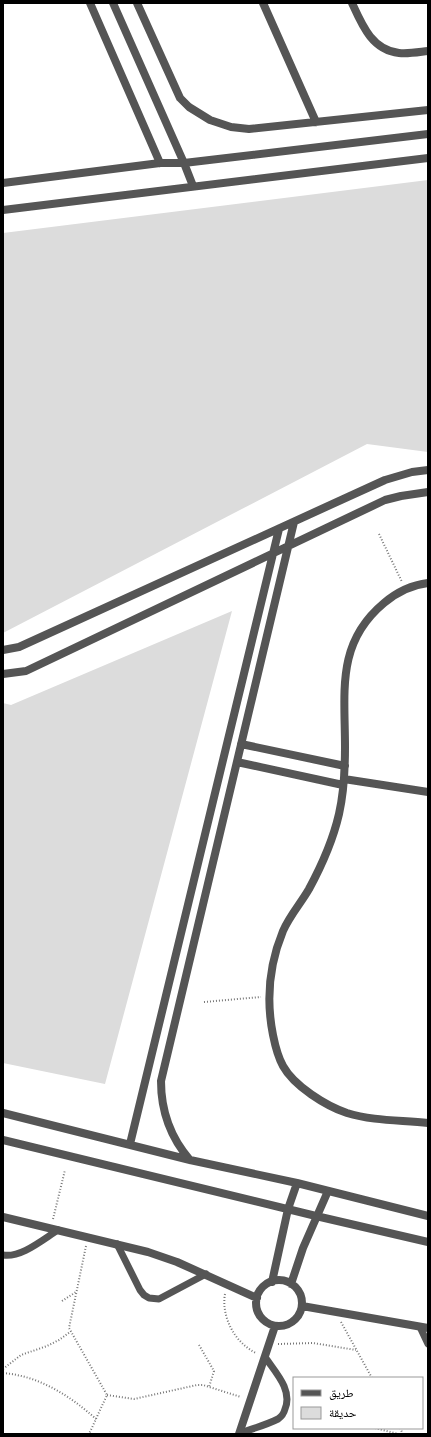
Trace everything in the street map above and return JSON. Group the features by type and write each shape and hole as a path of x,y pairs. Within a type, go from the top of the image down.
{"street":[{"path":"90,3 160,163"},
{"path":"113,3 193,186"},
{"path":"137,3 180,98 199,114 222,125 249,129 428,110"},
{"path":"264,3 316,122"},
{"path":"352,3 365,31 380,46 399,53 428,51"},
{"path":"3,183 160,163 184,163 428,134"},
{"path":"3,210 428,158"},
{"path":"3,650 19,647 385,480 412,472 428,470"},
{"path":"3,674 26,671 385,500 409,494 428,492"},
{"path":"190,1160 177,1144 168,1125 162,1104 161,1081 294,522"},
{"path":"130,1144 279,529"},
{"path":"428,583 405,588 376,609 356,636 350,651 344,684 345,766 339,813 332,840 321,866 308,891 294,910 284,930 276,952 271,975 269,997 275,1044 283,1066 296,1081 311,1094 328,1105 366,1118 428,1123"},
{"path":"241,744 345,766"},
{"path":"237,762 344,782 428,792"},
{"path":"3,1114 130,1144 190,1160 297,1183 428,1216"},
{"path":"3,1140 428,1242"},
{"path":"272,1282 288,1209 297,1183"},
{"path":"291,1284 303,1248 328,1191"},
{"path":"3,1217 148,1252 206,1274 257,1298"},
{"path":"285,1281 291,1284 300,1293 302,1306 297,1318 287,1325 275,1326 265,1321 257,1308 257,1298 263,1288 272,1282 285,1281"},
{"path":"302,1306 424,1328"},
{"path":"239,1434 275,1326"}],"lane":[{"path":"3,1255 10,1256 20,1254 54,1229"},
{"path":"117,1244 140,1290 149,1298 158,1299 206,1274"},
{"path":"424,1328 428,1344"},
{"path":"239,1434 279,1418 284,1412 287,1404 288,1396 286,1388 265,1357"}],"path":[{"path":"379,534 405,588"},
{"path":"204,1002 269,997"},
{"path":"54,1229 65,1170"},
{"path":"88,1237 69,1325 70,1332 107,1395"},
{"path":"227,1284 225,1310 228,1322 234,1334 253,1352 265,1357"},
{"path":"62,1301 76,1292"},
{"path":"335,1312 371,1377"},
{"path":"3,1369 21,1355 47,1346 70,1332"},
{"path":"269,1345 313,1343 356,1350"},
{"path":"199,1345 214,1371 209,1387"},
{"path":"3,1373 33,1379 56,1389 77,1402 96,1418"},
{"path":"107,1395 134,1399 192,1385 203,1385 251,1400"},
{"path":"89,1434 107,1395"},
{"path":"379,1429 398,1434"}],"green space":[{"path":"428,180 428,452 367,444 3,633 3,233"},
{"path":"232,611 105,1084 3,1063 3,703 11,705"}]}
